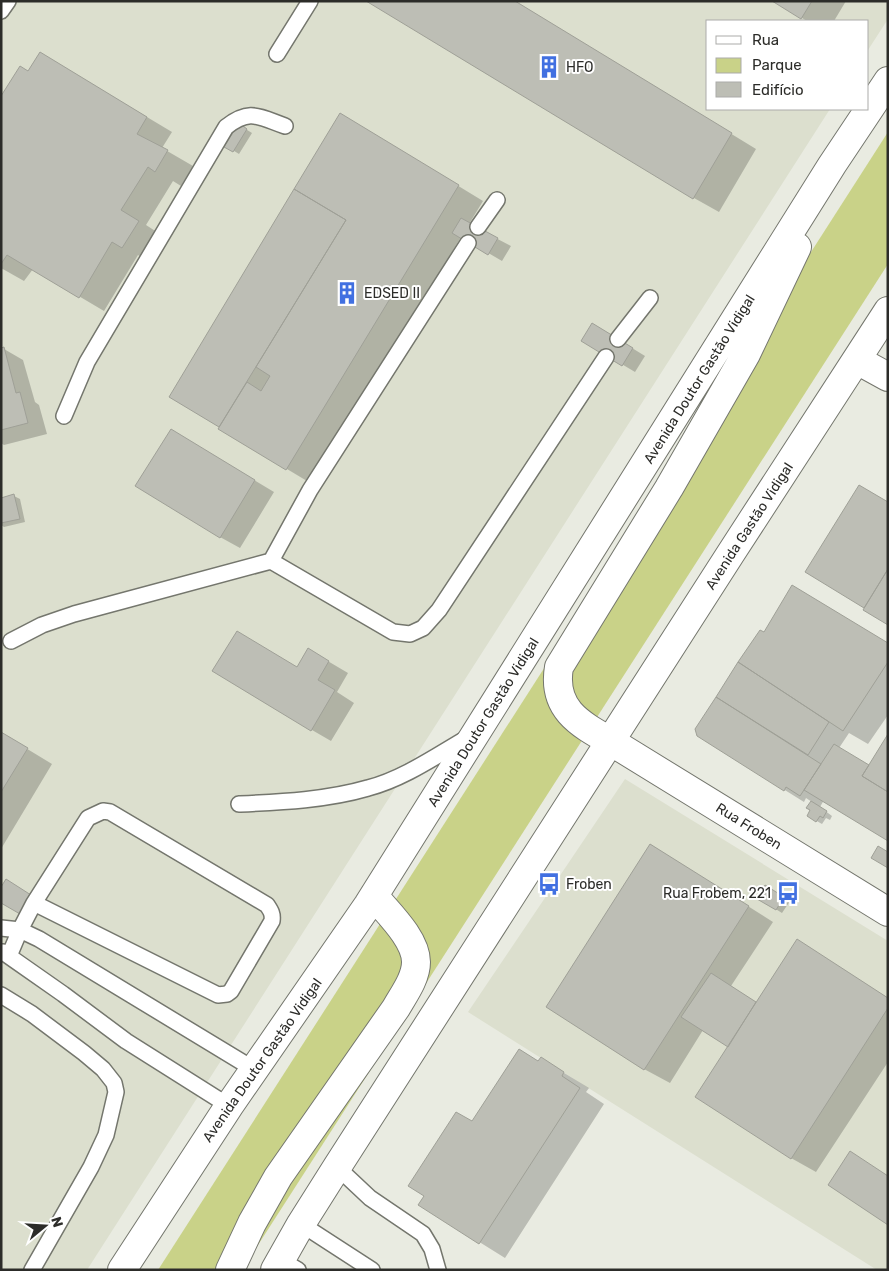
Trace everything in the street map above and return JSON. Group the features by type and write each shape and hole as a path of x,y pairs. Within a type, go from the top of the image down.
{"main road":[{"path":"869,110 888,81"},
{"path":"832,165 869,110"},
{"name":"Avenida Doutor Gastão Vidigal","path":"122,1270 229,1106 374,896 832,165"},
{"name":"Rua Froben","path":"832,165 788,268 746,354 669,488 559,667 556,681 559,695 564,705 586,727 888,912"},
{"name":"Avenida Gastão Vidigal","path":"610,741 888,311"},
{"path":"857,360 888,377"},
{"path":"285,1267 301,1224 610,741"},
{"path":"230,1270 252,1223 278,1178 410,985 416,963 415,955 402,930 374,896"}],"lane":[{"path":"1,11 8,1"},
{"path":"277,54 310,1"},
{"path":"64,416 87,362 226,127 243,116 252,115 285,126"},
{"path":"478,227 497,200"},
{"path":"271,561 310,490 468,243"},
{"path":"618,339 650,298"},
{"path":"11,641 42,625 74,614 271,561 393,632 410,634 423,628 439,610 606,356"},
{"path":"239,804 284,802 370,788 427,761 477,732"},
{"path":"34,903 218,995 227,994 231,991 272,921 272,912 267,905 110,812 103,811 88,818 34,903 5,954 126,1040 229,1106"},
{"path":"1,928 20,930 40,939 255,1070"},
{"path":"1,995 32,1014 103,1069 114,1083 116,1092 106,1135 91,1167 32,1270"},
{"path":"337,1167 370,1198 423,1234 432,1249 438,1270"},
{"path":"301,1224 372,1270"}],"shaded area":[{"path":"1,1 888,1 888,19 869,48 869,20 706,20 706,110 829,110 87,1270 1,1270"},
{"path":"625,779 888,941 888,1270 877,1270 468,1012"}],"green space":[{"path":"888,132 888,264 242,1270 158,1270"}],"building":[{"name":"HFO","path":"366,1 515,1 732,133 693,199"},
{"path":"772,1 812,1 801,19"},
{"path":"40,52 147,117 137,134 168,150 155,172 148,167 121,210 139,221 122,248 112,242 79,298 7,255 1,264 1,96 20,66 28,71"},
{"name":"EDSED II","path":"340,113 459,185 286,470 218,429 247,382 261,391 270,376 256,367 346,220 294,189"},
{"path":"239,123 247,129 233,152 224,147"},
{"path":"294,189 346,220 219,427 169,397"},
{"path":"461,218 498,238 488,255 452,233"},
{"path":"592,323 633,348 622,366 581,341"},
{"path":"4,347 16,393 20,392 28,423 1,430 1,348"},
{"path":"171,429 255,480 220,538 135,486"},
{"path":"859,485 888,502 888,569 864,608 805,572"},
{"path":"14,494 20,519 1,523 1,498"},
{"path":"888,569 888,625 863,610"},
{"path":"792,585 888,643 888,662 843,731 738,662 760,630 764,632"},
{"path":"237,631 297,667 308,648 329,661 318,680 335,690 311,731 212,671"},
{"path":"738,662 829,722 808,755 716,697"},
{"path":"716,697 821,764 800,796 786,787 784,791 697,736 695,729"},
{"path":"1,732 28,748 1,792"},
{"path":"888,734 888,792 862,776"},
{"path":"834,744 869,765 862,776 888,792 888,841 804,790"},
{"path":"811,801 827,811 823,818 820,816 816,822 807,816 810,810 806,808"},
{"path":"650,844 749,906 644,1070 546,1007"},
{"path":"878,846 888,852 888,868 871,858"},
{"path":"6,879 31,895 20,914 1,903 1,887"},
{"path":"765,885 784,897 776,910 757,899"},
{"path":"797,939 888,998 888,1008 791,1159 695,1097"},
{"path":"711,973 756,1002 728,1047 681,1017"},
{"path":"519,1049 538,1061 541,1057 564,1072 562,1076 580,1088 479,1244 418,1205 424,1196 408,1186 456,1112 472,1121"},
{"path":"850,1151 888,1176 888,1225 828,1185"}],"place":[{"name":"HFO","path":"549,67"},
{"name":"EDSED II","path":"347,293"},
{"name":"Froben","path":"549,884"},
{"name":"Rua Frobem, 221","path":"788,893"}]}
